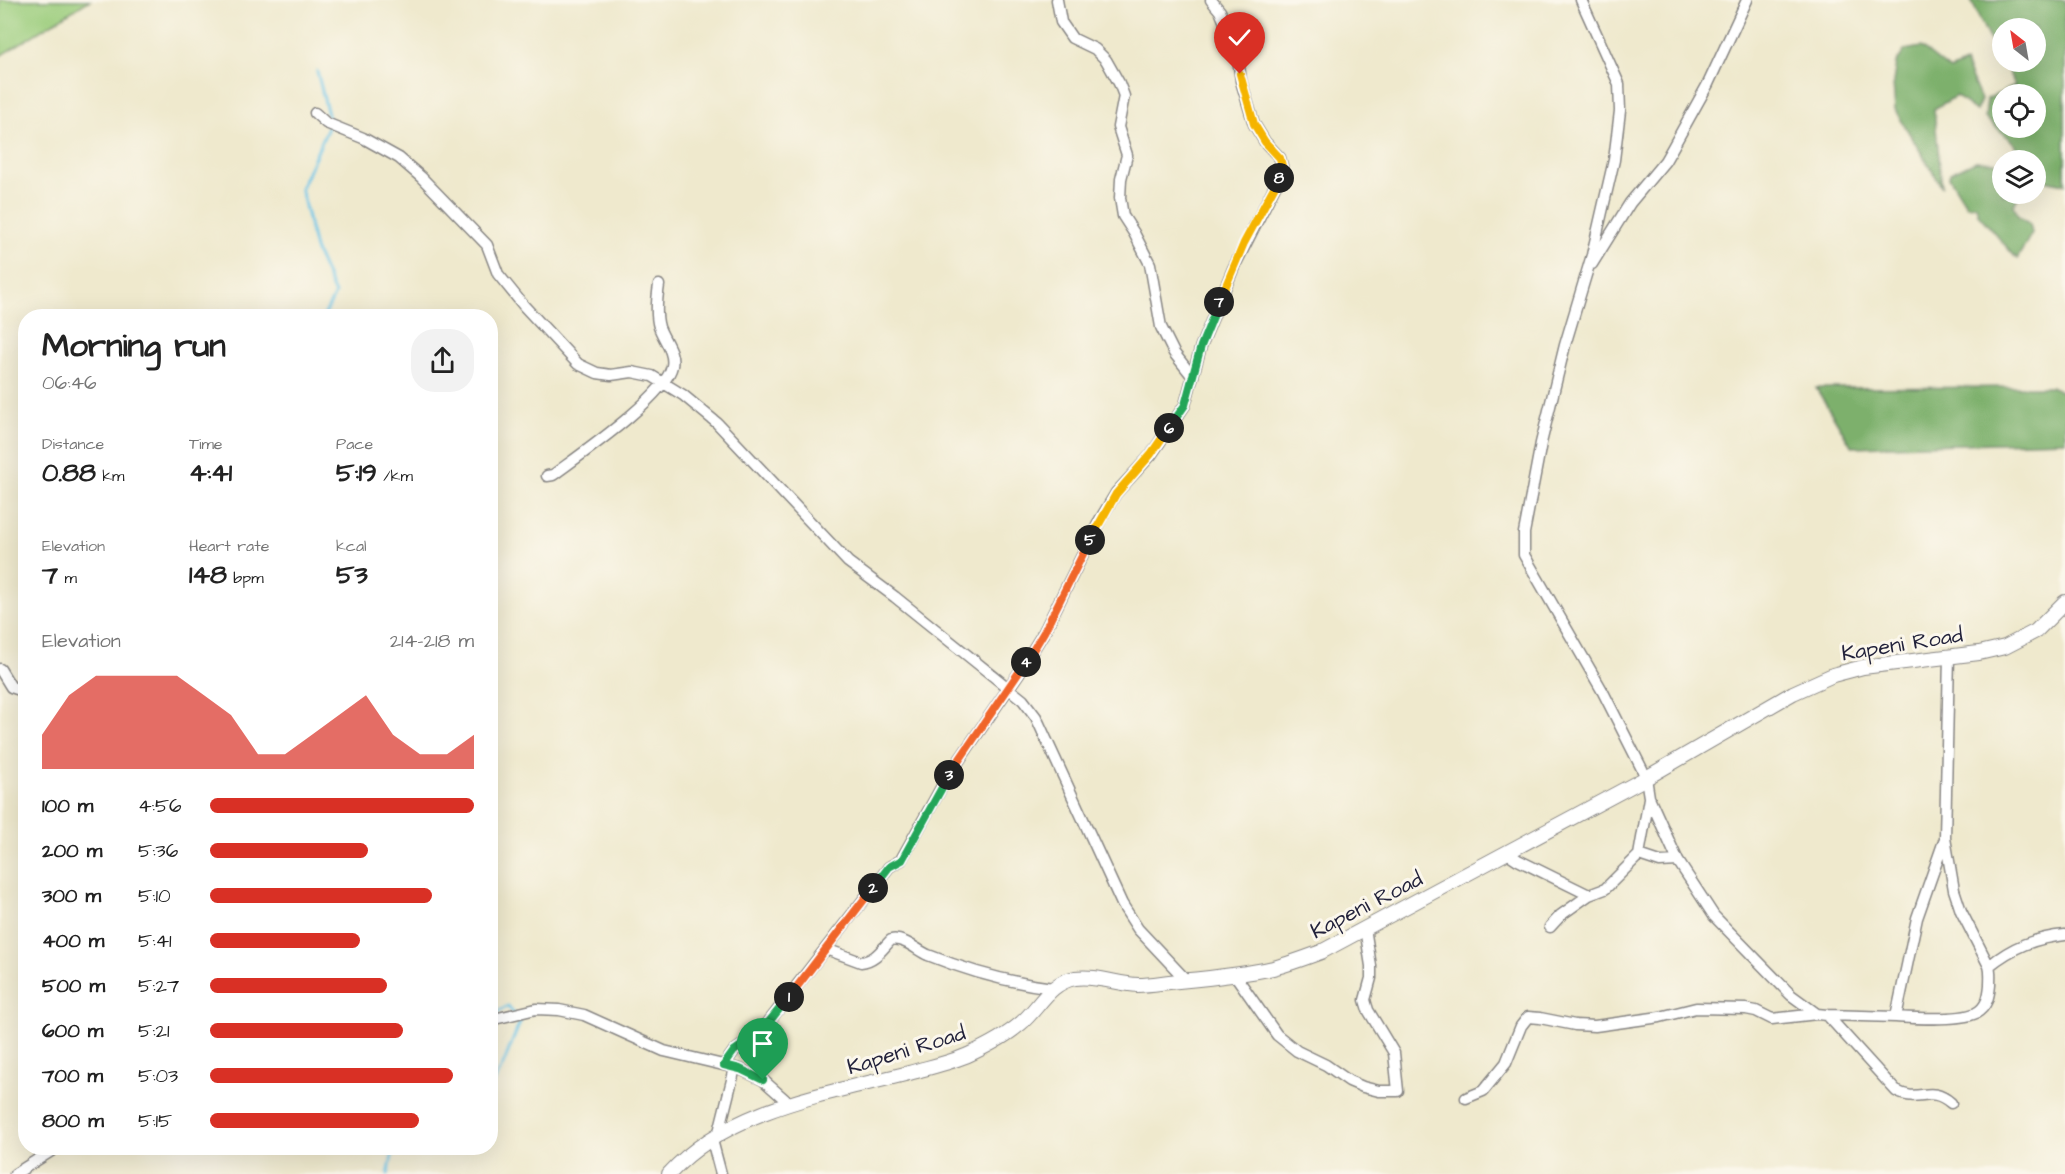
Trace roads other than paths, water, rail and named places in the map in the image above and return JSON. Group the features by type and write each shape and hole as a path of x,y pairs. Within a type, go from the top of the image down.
{"main road":[{"name":"Kapeni Road","path":"669,1174 680,1163 715,1138 743,1122 790,1104 968,1055 1022,1023 1047,993 1074,978 1138,985 1235,975 1275,967 1321,952 1646,778 1793,693 1833,675 1863,667 1996,650 2025,639 2047,622 2065,602"}],"street":[{"path":"1057,0 1061,21 1072,38 1095,49 1106,60 1124,96 1118,127 1127,155 1121,179 1120,198 1123,216 1150,264 1161,327 1174,352 1193,376"},
{"path":"721,1174 715,1138 734,1051 760,1033 889,867 902,860 945,781 1019,673 1044,632 1101,518 1116,494 1151,454 1185,405 1201,346 1233,269 1278,180 1282,166 1280,158 1265,142 1254,124 1241,81 1237,51 1220,11 1211,0"},
{"path":"1581,0 1619,84 1620,100 1614,160 1588,270 1547,416 1524,533 1523,550 1528,565 1603,692 1646,778 1649,797 1678,861 1714,916 1791,995 1822,1014 1896,1091 1912,1097 1934,1093 1945,1097 1951,1103"},
{"path":"1588,270 1630,204 1665,161 1708,84 1747,0"},
{"path":"315,113 326,123 363,138 399,158 421,177 487,245 498,273 524,306 578,364 597,373 611,375 632,372 651,376 683,395 717,423 848,562 1023,700 1036,717 1122,904 1138,929 1186,980"},
{"path":"547,476 553,475 608,432 640,406 664,382 672,365 671,354 659,327 657,316 659,285"},
{"path":"1466,1098 1483,1091 1506,1063 1521,1026 1528,1017 1595,1026 1660,1017 1696,1008 1746,1009 1772,1019 1822,1014 1945,1017 1975,1014 1984,1006 1988,998 1991,971 1961,911 1954,890 1945,838 1949,656"},
{"path":"0,669 10,687 18,690"},
{"path":"1550,927 1561,915 1589,895 1605,889 1639,855 1649,797"},
{"path":"1896,1017 1917,918 1945,838"},
{"path":"1506,852 1589,895"},
{"path":"1639,855 1660,862 1678,861"},
{"path":"1235,975 1277,1035 1297,1051 1326,1065 1348,1081 1362,1087 1379,1091 1398,1091 1394,1053 1368,1010 1365,1000 1371,978 1371,966 1365,928"},
{"path":"1989,966 2011,950 2065,935"},
{"path":"826,949 866,962 872,960 891,940 897,939 927,955 981,972 1022,984 1053,988"},
{"path":"498,1018 536,1009 559,1010 584,1015 664,1051 729,1067 763,1080 790,1104"},
{"path":"15,1174 45,1155"}],"waterway":[{"path":"317,71 330,123 301,188 315,249 335,294 328,309"},
{"path":"498,1012 508,1006 520,1022 498,1075"},
{"path":"388,1174 392,1155"}]}
